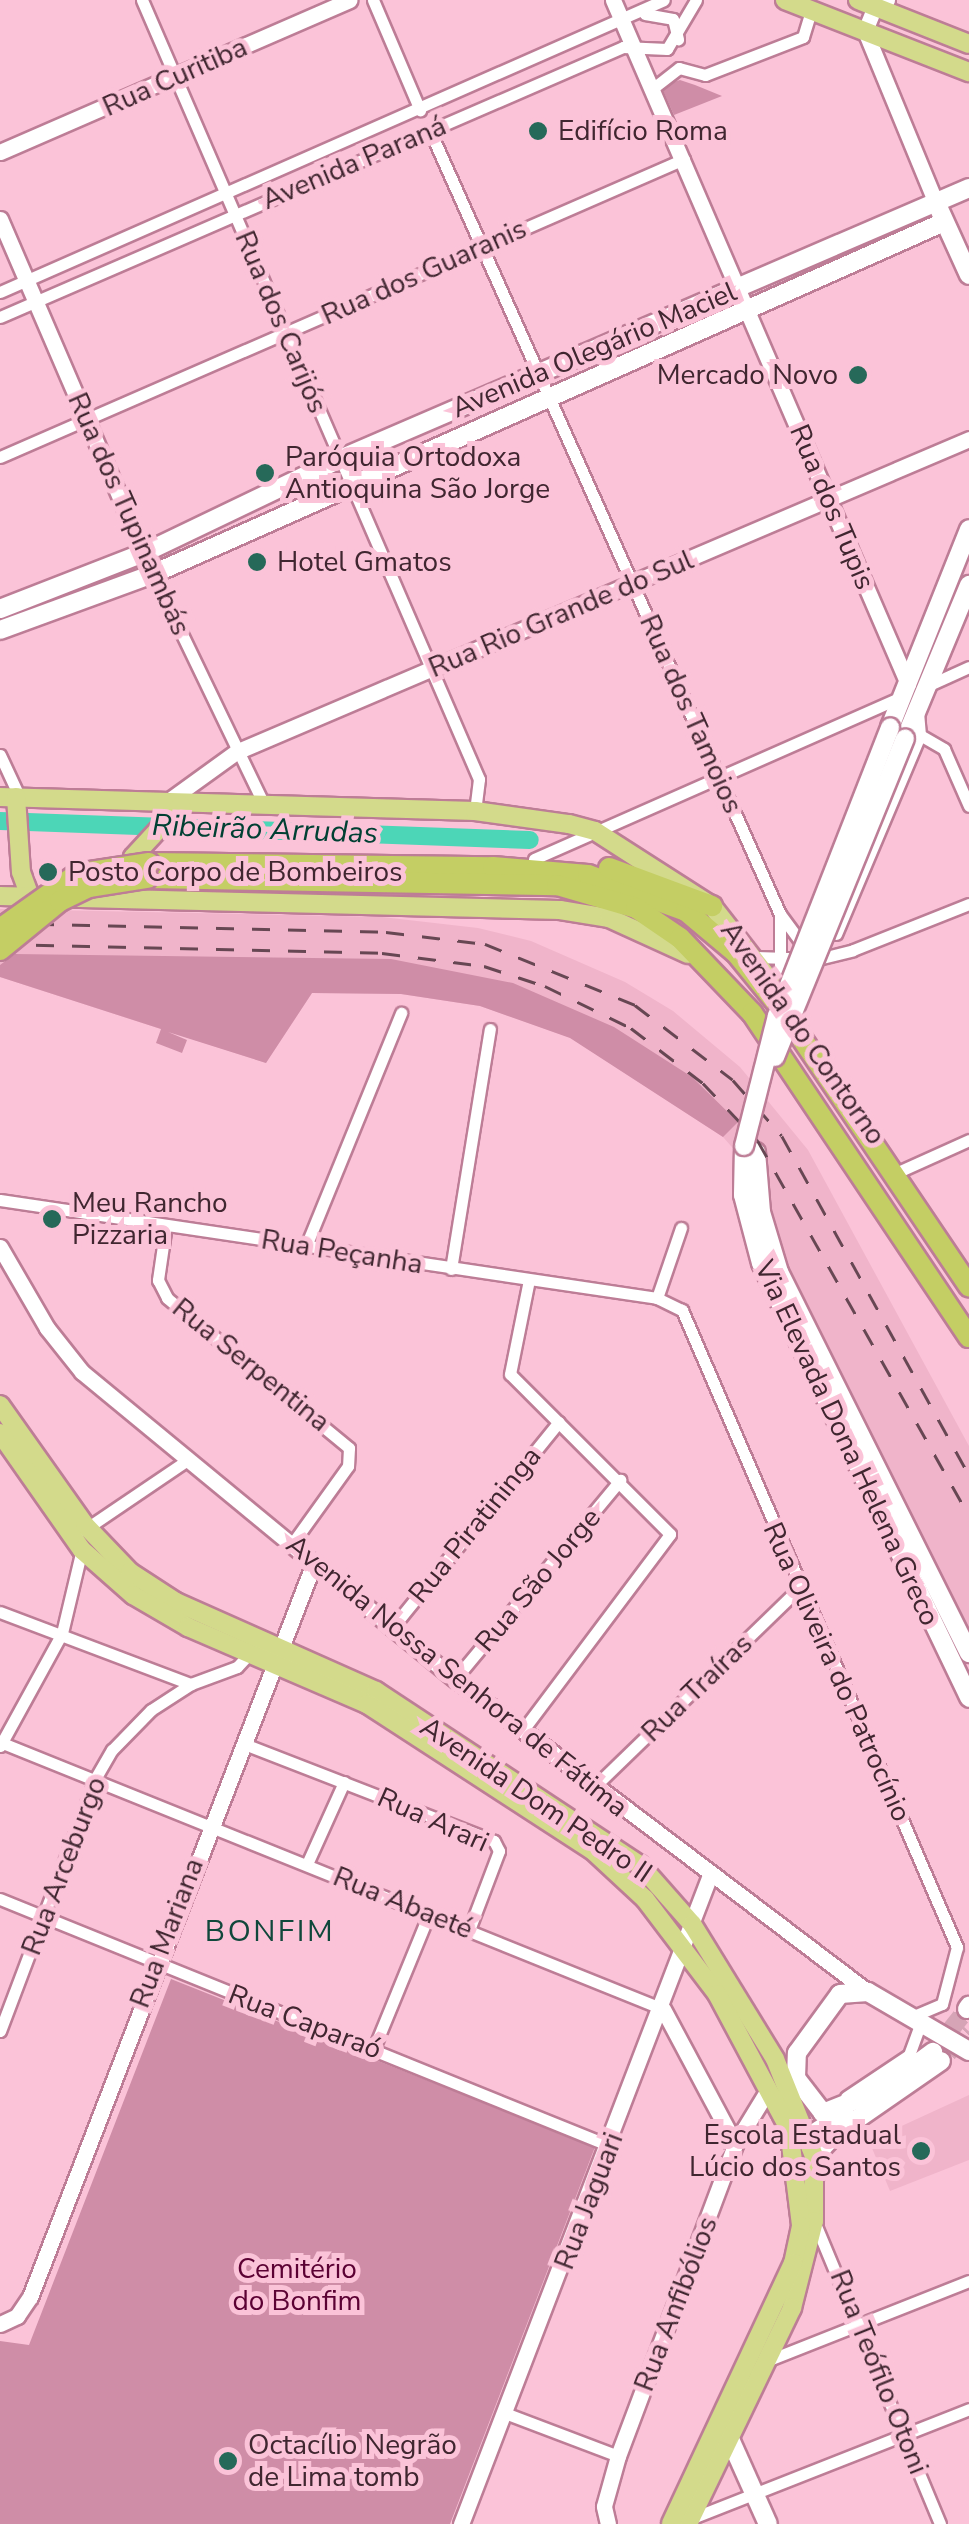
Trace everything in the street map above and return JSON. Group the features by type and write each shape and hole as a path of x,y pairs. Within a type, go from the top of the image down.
{"highway":[{"name":"Avenida do Contorno","path":"0,950 60,901 89,887 150,830"},
{"name":"Avenida do Contorno","path":"150,830 557,885 636,908 718,973 752,1013 969,1337"},
{"name":"Avenida do Contorno","path":"0,928 77,874 150,830 605,879 660,899 714,930 784,1012 969,1286"},
{"path":"494,867 534,859 644,876 712,906"}],"main road":[{"path":"784,0 969,72"},
{"path":"874,2 969,44"},
{"name":"Avenida Olegário Maciel","path":"0,608 144,552 340,459 969,188"},
{"path":"935,201 969,275"},
{"name":"Avenida Olegário Maciel","path":"0,630 153,574 350,482 944,222"},
{"path":"911,696 969,529"},
{"path":"911,696 969,585"},
{"name":"Via Elevada Dona Helena Greco","path":"911,696 905,734 777,1052 750,1146 743,1195 761,1263 969,1698"},
{"path":"12,797 18,850 30,897"},
{"name":"Avenida do Contorno","path":"12,797 150,830 264,805 474,811 595,832 712,906 756,956 969,1275"},
{"path":"83,897 150,830"},
{"path":"150,830 133,857 136,886 207,904"},
{"name":"Avenida do Contorno","path":"0,896 560,910 658,936 718,973"},
{"name":"Via Elevada Dona Helena Greco","path":"750,1146 761,1212 779,1272 969,1654"},
{"name":"Avenida Dom Pedro II","path":"0,1405 85,1525 130,1572 176,1602 368,1704 592,1850 623,1875 684,1947 801,2143 800,2226 793,2263 671,2524"},
{"name":"Avenida Dom Pedro II","path":"0,1432 82,1550 159,1612 250,1653 279,1655 376,1691 640,1866 692,1924 775,2058 815,2184 814,2221 792,2308 689,2522"},
{"path":"868,1992 840,1994 797,2052 796,2078 824,2113 883,2089"},
{"name":"Avenida Nossa Senhora de Fátima","path":"868,1992 965,2043"},
{"path":"801,2143 937,2056 822,2148 815,2184"},
{"path":"729,2437 768,2524"}],"street":[{"name":"Rua dos Carijós","path":"142,0 479,779 474,811"},
{"name":"Rua Curitiba","path":"0,152 349,0"},
{"path":"373,0 420,110"},
{"name":"Rua dos Tupis","path":"613,0 911,696"},
{"name":"Avenida Paraná","path":"0,292 622,22 664,0"},
{"path":"678,40 694,5 710,0"},
{"path":"874,2 865,31 935,201"},
{"path":"652,89 679,68 704,76 804,37 812,10"},
{"path":"622,22 667,14 677,24 678,40"},
{"name":"Avenida Paraná","path":"0,317 633,46 658,51 678,40"},
{"name":"Rua dos Tamoios","path":"430,131 780,914 818,958"},
{"name":"Rua dos Guaranis","path":"0,456 684,160"},
{"name":"Rua dos Tupinambás","path":"0,220 153,574 264,805"},
{"name":"Rua Rio Grande do Sul","path":"150,830 236,752 969,439"},
{"path":"534,859 720,782 969,667"},
{"path":"780,914 799,926 811,919 889,713 911,696"},
{"path":"836,934 905,734 944,749 969,806"},
{"path":"0,755 12,797"},
{"path":"756,956 779,960 818,958 853,950 969,904"},
{"name":"Rua dos Tamoios","path":"780,914 780,990"},
{"path":"811,919 818,932 836,934 853,950"},
{"path":"306,1246 401,1013"},
{"path":"450,1270 490,1029"},
{"path":"898,1172 969,1140"},
{"name":"Rua Peçanha","path":"0,1200 657,1298 682,1310"},
{"name":"Rua Serpentina","path":"166,1226 158,1280 167,1298 350,1448 348,1466 292,1544"},
{"path":"657,1298 681,1228"},
{"name":"Avenida Nossa Senhora de Fátima","path":"0,1246 66,1355 456,1680 868,1992"},
{"path":"523,1730 670,1538 665,1524 510,1374 529,1280"},
{"path":"946,1302 969,1321"},
{"name":"Rua Oliveira do Patrocínio","path":"682,1310 958,1948 942,2004 916,2020"},
{"name":"Rua Piratininga","path":"392,1628 559,1422"},
{"path":"1,1744 62,1632 85,1525 189,1459"},
{"name":"Rua São Jorge","path":"456,1680 620,1480"},
{"name":"Rua Mariana","path":"0,2324 25,2305 154,1963 314,1563"},
{"name":"Rua Traíras","path":"594,1787 799,1588"},
{"path":"0,1612 62,1632 191,1684"},
{"name":"Rua Arceburgo","path":"0,2031 94,1779 129,1731 191,1684 237,1667 250,1653"},
{"name":"Rua Abaeté","path":"1,1744 664,2009"},
{"name":"Rua Arari","path":"244,1744 496,1843 499,1852 469,1930"},
{"name":"Rua Arari","path":"307,1864 344,1782"},
{"name":"Rua Jaguari","path":"461,2524 664,2009 710,1875"},
{"name":"Rua Caparaó","path":"0,1899 610,2146"},
{"path":"374,2048 429,1914"},
{"path":"664,2009 735,2144"},
{"path":"796,2078 822,2103 844,2098 909,2055 916,2020"},
{"name":"Rua Anfibólios","path":"608,2524 604,2506 618,2456 735,2144 768,2090"},
{"name":"Rua Teófilo Otoni","path":"814,2221 862,2326 940,2524"},
{"path":"764,2362 969,2281"},
{"path":"689,2522 969,2409"},
{"path":"506,2413 618,2456"}],"shaded area":[{"path":"0,909 382,917 478,928 531,941 625,982 673,1011 740,1067 808,1150 969,1446 969,1639 789,1271 765,1212 761,1180 723,1137 571,1038 480,1006 401,994 312,993 266,1063 0,977"},
{"name":"Escola Estadual Lúcio dos Santos","path":"969,2095 969,2160 890,2191 869,2141"}],"green space":[{"path":"680,80 722,96 674,115 661,86"},
{"path":"15,954 391,959 513,983 614,1027 692,1077 738,1122 723,1137 570,1038 480,1006 401,994 312,993 266,1063 168,1032 187,1040 182,1053 156,1043 161,1029 0,977 0,965"},
{"name":"Cemitério do Bonfim","path":"171,1979 595,2147 450,2524 0,2524 0,2341 29,2345"}],"waterway":[{"name":"Ribeirão Arrudas","path":"0,821 530,840"}],"tunnel":[{"path":"933,2052 967,2009"},
{"path":"948,2053 969,2031"}],"railway":[{"path":"0,923 386,932 485,944 635,1005 733,1080 782,1136 969,1475"},
{"path":"0,944 382,953 484,966 545,986 631,1028 703,1083 758,1141 969,1516"}],"place":[{"name":"Edifício Roma","path":"538,131"},
{"name":"Mercado Novo","path":"858,375"},
{"name":"Paróquia Ortodoxa Antioquina São Jorge","path":"265,473"},
{"name":"Hotel Gmatos","path":"257,562"},
{"name":"Posto Corpo de Bombeiros","path":"48,872"},
{"name":"Meu Rancho Pizzaria","path":"52,1219"},
{"name":"Escola Estadual Lúcio dos Santos","path":"921,2151"},
{"name":"Octacílio Negrão de Lima tomb","path":"228,2461"}],"district":[{"name":"BONFIM","path":"270,1932"}]}
